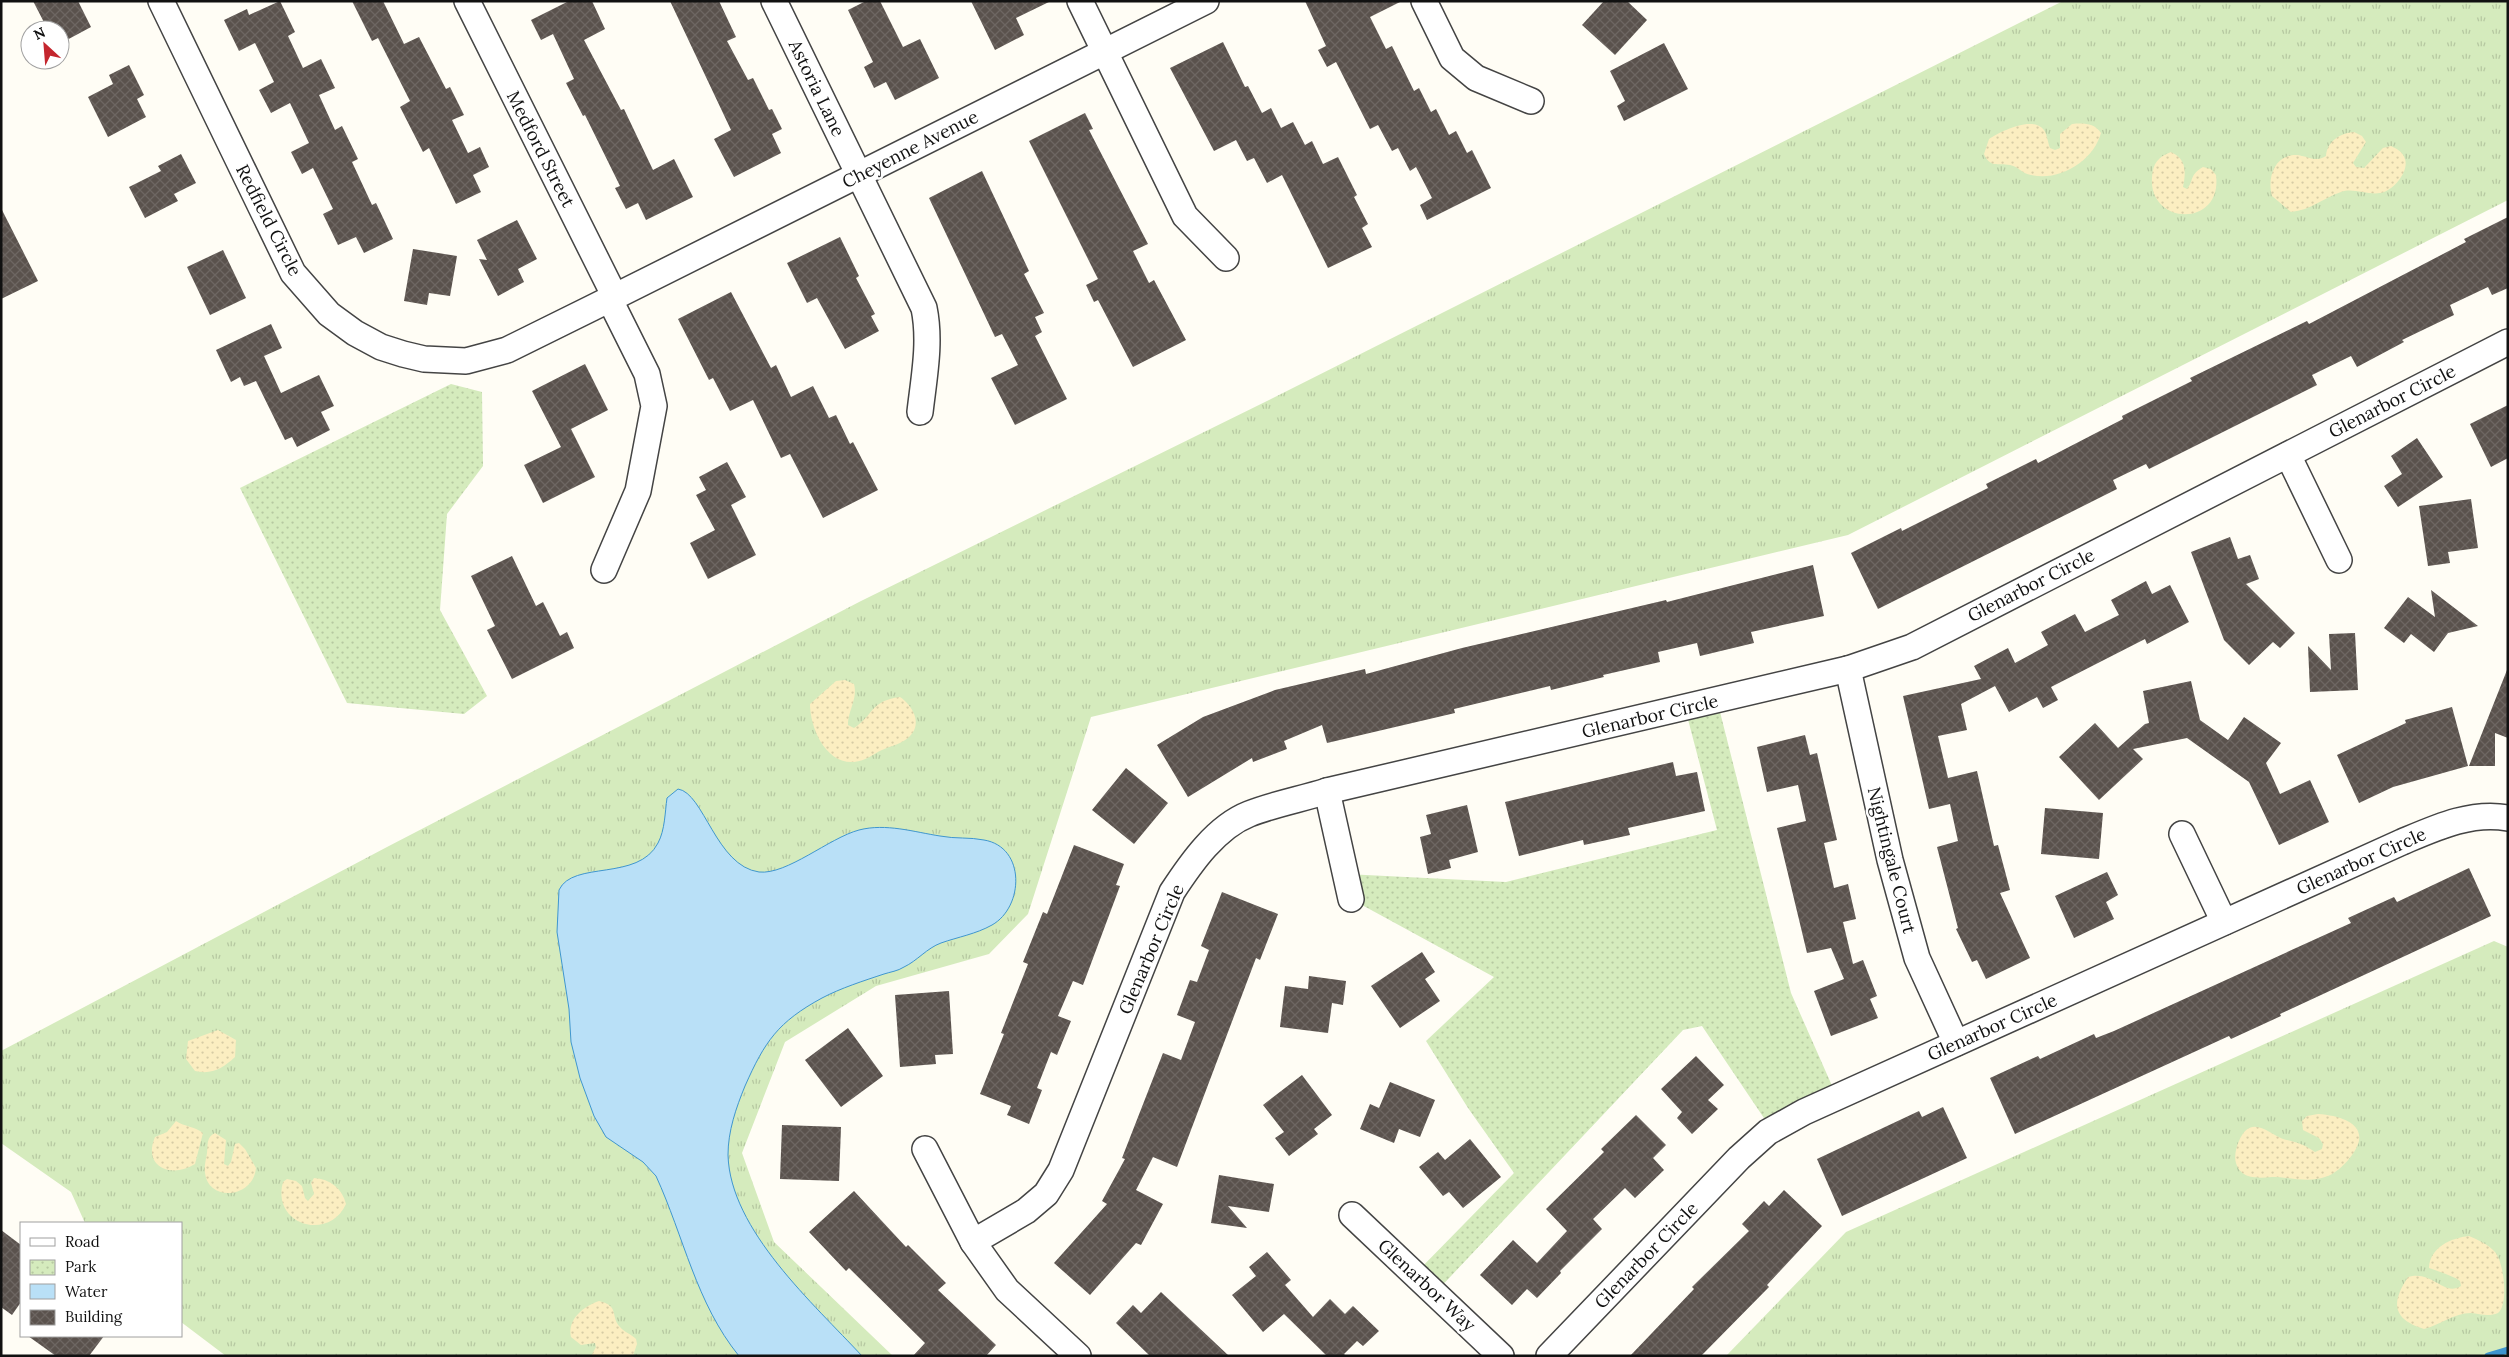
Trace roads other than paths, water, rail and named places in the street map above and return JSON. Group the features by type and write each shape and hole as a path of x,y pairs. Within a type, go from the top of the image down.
{"street":[{"name":"Redfield Circle","path":"161,1 293,273 329,314 355,333 381,347 402,354 424,359 466,360 507,350 612,298"},
{"name":"Medford Street","path":"467,1 612,298 647,374 654,406 649,443 638,491 604,570"},
{"name":"Astoria Lane","path":"774,1 924,308 928,326 927,356 920,412"},
{"path":"1080,1 1184,216 1226,258"},
{"name":"Cheyenne Avenue","path":"612,298 1206,1"},
{"path":"1424,1 1452,58 1476,78 1531,101"},
{"name":"Glenarbor Circle","path":"974,1242 1026,1211 1046,1194 1061,1170 1158,922 1172,892 1192,860 1217,836 1248,814 1327,791 1848,669 1912,647 2508,342"},
{"path":"2288,454 2339,560"},
{"name":"Nightingale Court","path":"1848,669 1890,860 1917,958 1956,1043"},
{"path":"1327,791 1351,899"},
{"name":"Glenarbor Circle","path":"1549,1356 1739,1158 1768,1132 1804,1112 1956,1043 2451,822 2478,818 2508,818"},
{"path":"2182,834 2224,922"},
{"path":"925,1149 974,1242 1007,1290 1078,1356"},
{"name":"Glenarbor Way","path":"1352,1215 1501,1356"}],"water":[{"path":"678,789 687,793 696,803 721,844 732,857 744,867 759,872 782,868 847,834 879,827 946,837 984,840 998,845 1007,854 1013,865 1016,878 1015,892 1003,916 992,925 936,945 899,970 829,994 794,1016 774,1034 759,1057 745,1086 736,1111 729,1137 728,1155 732,1183 743,1211 759,1238 778,1264 862,1356 739,1356 724,1336 701,1292 656,1176 643,1162 606,1137 594,1116 580,1078 571,1042 569,1009 557,932 559,890 566,881 578,875 622,867 636,863 649,855 658,843 662,832 667,798"}],"waterway":[{"path":"2488,1356 2508,1350"}]}
